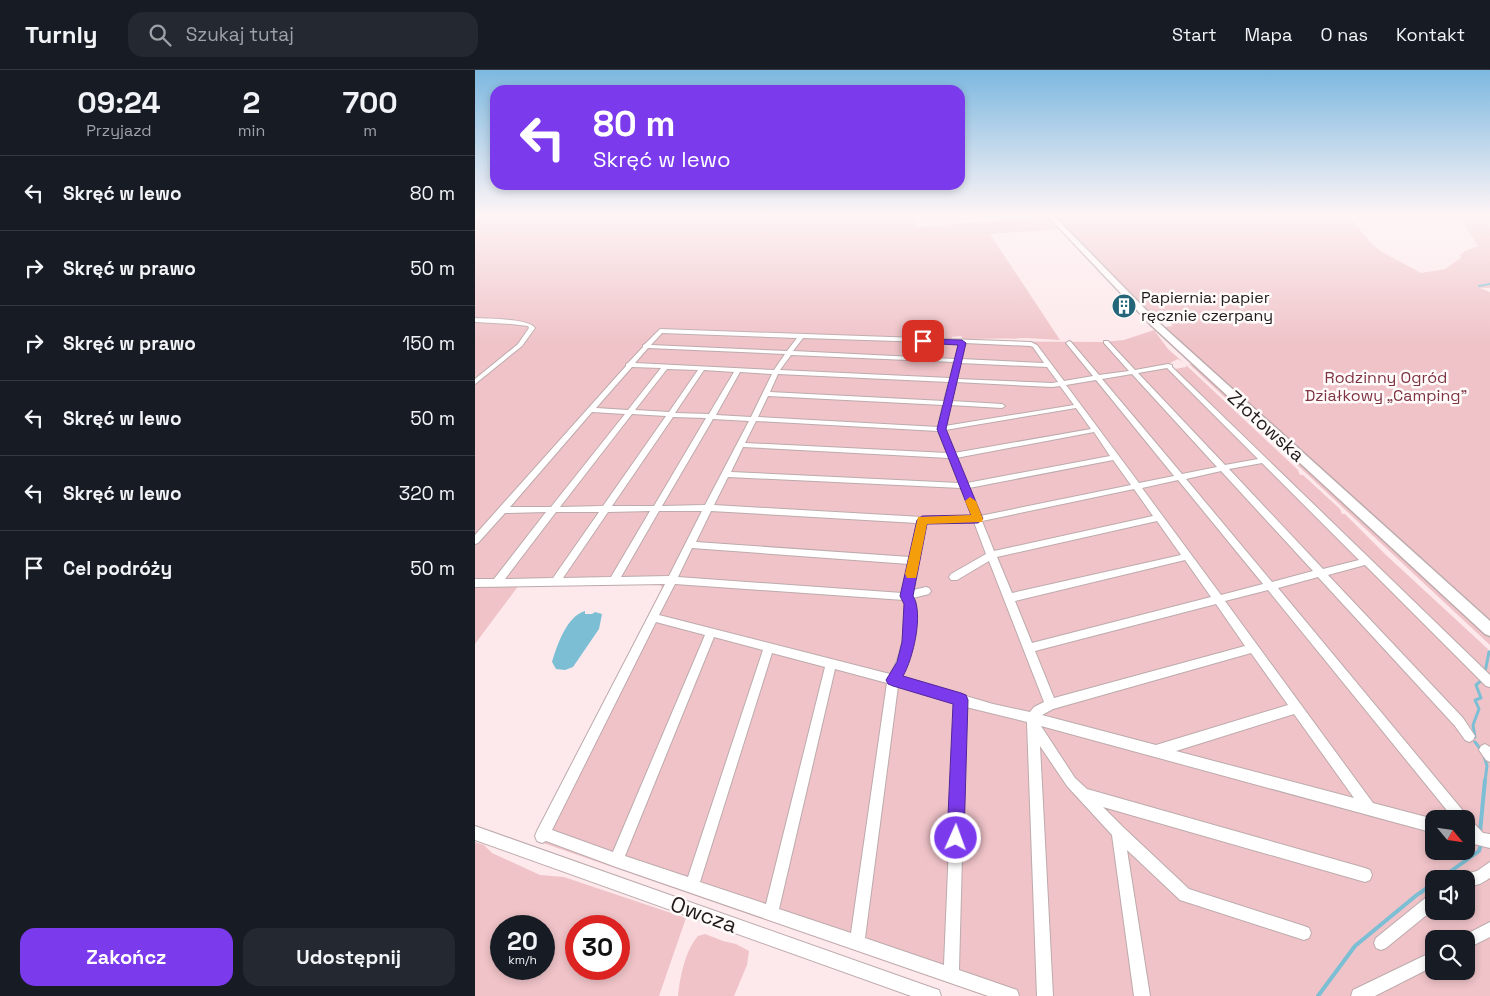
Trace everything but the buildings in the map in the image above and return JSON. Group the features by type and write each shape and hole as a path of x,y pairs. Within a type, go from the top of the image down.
{"street":[{"name":"Złotowska","path":"1091,257 1155,324 1490,630"},
{"path":"475,320 522,323 530,325 532,328 520,345 475,382"},
{"path":"475,541 657,332 665,330 962,343 1031,344 1035,346 1185,557 1369,808"},
{"path":"801,336 775,373 741,445 543,834 1011,996"},
{"path":"1106,342 1459,722 1469,736"},
{"path":"962,343 941,429 1051,704"},
{"path":"1069,343 1456,810"},
{"path":"645,346 1047,365"},
{"path":"628,365 1052,385 1169,366 1490,682"},
{"path":"496,583 665,367"},
{"path":"555,582 701,369"},
{"path":"613,580 738,371"},
{"path":"766,394 1002,406"},
{"path":"589,410 941,429 1077,406"},
{"path":"741,445 952,456 1095,430"},
{"path":"726,474 964,486 1115,457"},
{"path":"502,510 709,508 922,520 978,519 1263,460"},
{"path":"954,576 992,555 1158,518"},
{"path":"857,942 893,680 903,664 908,642 911,603 907,596 922,520"},
{"path":"690,545 914,561"},
{"path":"1009,598 1185,557"},
{"path":"1029,648 1367,561"},
{"path":"475,583 672,580 907,596 926,591"},
{"path":"653,617 893,680 993,710 1033,718 1425,824"},
{"path":"616,860 711,632"},
{"path":"692,885 769,647"},
{"path":"1045,996 1033,718 1038,711 1051,704 1253,648"},
{"path":"771,912 831,664"},
{"path":"951,976 961,700"},
{"path":"1155,751 1296,708"},
{"path":"1033,718 1039,734 1071,782 1118,832 1185,895 1304,933"},
{"path":"1084,795 1365,875"},
{"path":"1118,832 1142,996"},
{"name":"Owcza","path":"475,833 933,996"},
{"path":"1475,878 1480,877 1490,869"},
{"path":"1381,943 1425,907"},
{"path":"1475,938 1490,930"},
{"path":"1359,996 1425,963"}],"green space":[{"path":"475,257 1005,257 1060,340 1027,338 963,339 961,336 952,337 952,341 1102,342 1124,340 1154,330 1168,349 1184,363 1178,359 1168,364 1175,369 1186,367 1186,365 1298,470 1300,475 1303,475 1340,509 1342,514 1345,514 1386,555 1490,651 1490,996 985,996 543,843 537,834 662,588 659,583 519,585 475,644"},
{"name":"Rodzinny Ogród Działkowy „Camping”","path":"1096,257 1392,257 1421,273 1445,269 1462,257 1490,257 1490,288 1480,288 1490,292 1490,619 1164,327 1173,326 1169,322 1161,323"},
{"path":"1189,364 1196,365 1490,634 1490,645"},
{"path":"475,842 484,845 492,853 540,875 564,877 686,918 659,996 475,996"},
{"path":"705,934 736,944 749,951 747,965 734,996 678,996 686,957 693,942 698,936"}],"water":[{"path":"585,611 585,614 595,612 602,614 599,629 573,667 565,670 556,669 552,662 564,632 573,619"}],"waterway":[{"path":"1479,286 1490,284"},
{"path":"1485,672 1489,652"},
{"path":"1475,737 1473,725 1479,709 1475,700 1481,698 1476,685 1483,679"},
{"path":"1475,742 1482,751"},
{"path":"1484,756 1487,766 1485,781"},
{"path":"1480,832 1485,780"},
{"path":"1453,870 1479,851 1481,844"},
{"path":"1420,893 1425,889"},
{"path":"1318,996 1355,946 1418,894"}],"slow traffic":[{"path":"911,574 922,520 978,519 970,501"}],"place":[{"name":"Papiernia: papier ręcznie czerpany","path":"1124,306"}],"route":[{"path":"923,341 962,343 941,429 978,519 922,520 907,596 911,603 908,642 903,664 893,680 961,700 956,838"}]}
